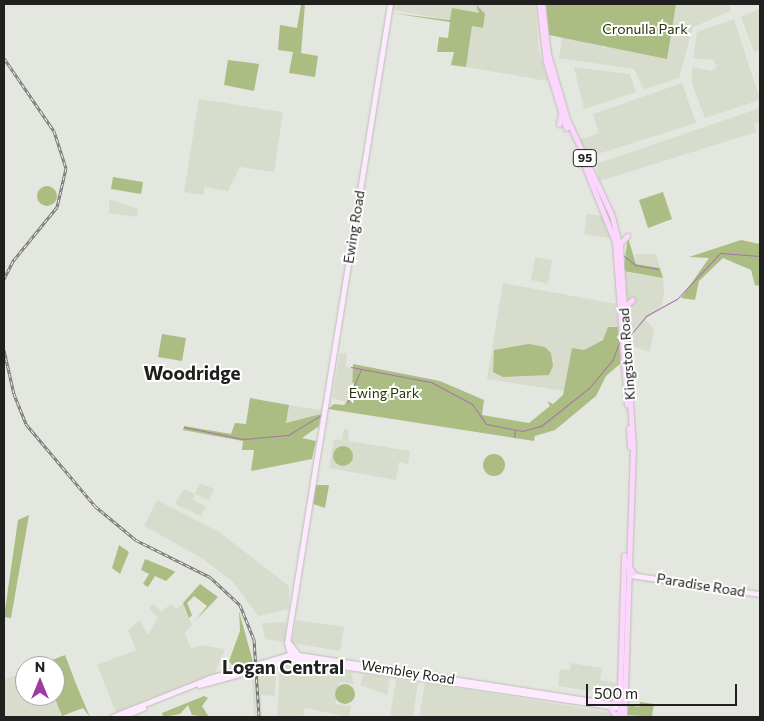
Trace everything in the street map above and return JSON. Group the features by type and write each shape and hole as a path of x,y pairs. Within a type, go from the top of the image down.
{"main road":[{"name":"Ewing Road","path":"290,656 289,637 390,4"},
{"name":"Kingston Road","path":"541,4 546,62 561,114 610,224 621,292"},
{"name":"Kingston Road","path":"541,4 548,54 567,119 620,244 630,455 620,698 624,717"},
{"path":"561,114 558,125 567,128"},
{"path":"620,244 627,236"},
{"path":"621,292 631,300 622,305 612,297 621,292"},
{"name":"Kingston Road","path":"618,717 622,706 625,574 633,452 630,353 626,344 622,305"},
{"path":"627,563 636,574"},
{"path":"625,574 636,574"},
{"name":"Paradise Road","path":"636,574 760,594"},
{"path":"276,657 288,644 300,654"},
{"name":"Wembley Road","path":"121,717 198,686 290,656 300,654 361,666"},
{"name":"Wembley Road","path":"112,717 276,657 290,656 610,706 622,706"},
{"path":"618,717 610,706 620,698"}],"shaded area":[{"path":"393,4 476,4 480,13 451,20 392,10"},
{"path":"478,4 535,4 539,51 548,81 466,67 472,26 483,28"},
{"path":"676,4 730,4 731,11 693,27 679,78 644,89 634,69 559,58 562,36 604,44 603,48 675,13"},
{"path":"760,9 760,50 754,51 741,17"},
{"path":"734,19 760,100 705,118 692,84 692,67 712,71 717,66 713,60 693,58 697,32"},
{"path":"574,67 630,74 636,92 584,109"},
{"path":"682,83 696,123 588,157 579,140 599,133 593,114"},
{"path":"199,99 283,112 274,172 240,167 228,191 204,187 203,195 184,192"},
{"path":"760,108 760,122 754,124 756,132 600,181 596,164"},
{"path":"109,199 138,209 137,217 109,213"},
{"path":"587,214 602,216 610,238 584,234"},
{"path":"635,254 656,254 660,268 636,264"},
{"path":"535,257 552,260 548,284 531,280"},
{"path":"624,272 663,278 664,293 662,306 628,333"},
{"path":"503,283 616,304 618,327 610,326 603,340 584,350 572,348 565,391 487,379"},
{"path":"645,319 654,329 650,352 629,345 629,338"},
{"path":"340,353 347,353 346,366 356,370 352,395 345,402 332,398"},
{"path":"289,405 322,410 321,414 286,424"},
{"path":"344,429 349,430 348,441 410,451 408,464 399,462 396,480 329,468 334,439 342,440"},
{"path":"200,483 214,489 209,500 195,494"},
{"path":"184,489 195,494 193,500 206,506 201,516 175,504"},
{"path":"157,500 219,532 289,586 289,609 258,616 233,582 202,558 144,526"},
{"path":"183,603 192,625 185,633 191,649 201,645 225,649 215,673 116,712 97,665 136,650 128,630 140,620 148,635 158,617 149,609 153,604 162,612 170,604 177,609"},
{"path":"296,620 344,627 340,651 292,643"},
{"path":"286,622 285,642 265,639 262,623"},
{"path":"290,662 351,672 354,684 339,682 336,704 351,706 349,717 305,708 303,717 277,717 280,667"},
{"path":"571,663 602,668 600,680 616,683 616,695 558,686 560,669 570,670"},
{"path":"276,668 275,696 261,695 262,717 254,717 252,677"},
{"path":"364,674 390,678 387,695 360,685"},
{"path":"15,675 15,706 58,706 62,717 4,717 4,680"},
{"path":"396,679 418,683 413,717 390,717"},
{"path":"425,683 606,712 614,717 419,717"}],"green space":[{"path":"301,4 305,4 301,53 318,56 315,77 289,73 293,52 278,50 280,25 297,28"},
{"path":"476,4 485,14 483,28 472,26 466,67 451,65 454,52 437,52 439,37 448,38 450,22 391,13 450,20 452,8 479,13"},
{"name":"Cronulla Park","path":"546,4 676,4 667,59 549,35"},
{"path":"228,60 259,64 254,91 224,85"},
{"path":"113,177 143,182 141,194 111,189"},
{"path":"47,186 54,189 57,196 54,203 47,206 40,203 37,196 40,189"},
{"path":"663,192 672,219 648,228 639,200"},
{"path":"628,238 636,264 660,268 663,278 623,271"},
{"path":"741,240 760,244 760,286 755,285 751,270 723,258 699,281 695,300 681,298 709,258 689,257"},
{"name":"Ewing Park","path":"608,327 618,327 621,363 606,376 596,396 555,430 535,436 534,441 328,409 334,404 344,405 352,395 353,364 440,381 484,400 482,415 529,423 550,406 547,401 553,404 563,395 572,348 584,350 603,340"},
{"path":"162,334 186,338 182,361 158,357"},
{"path":"529,344 545,347 551,353 553,366 549,375 503,377 493,372 494,350"},
{"path":"250,398 289,405 286,423 321,414 319,426 302,438 316,441 312,459 251,471 254,450 242,450 243,441 183,430 184,426 231,434 235,423 246,424"},
{"path":"343,446 350,449 353,456 350,463 343,466 336,463 333,456 336,449"},
{"path":"494,454 504,461 505,465 498,475 494,476 484,469 483,465 490,455"},
{"path":"316,485 329,485 325,508 313,504"},
{"path":"29,515 11,618 4,617 18,520"},
{"path":"119,545 129,552 120,574 112,568"},
{"path":"145,559 175,572 166,581 155,576 148,587 143,584 149,574 141,570"},
{"path":"200,584 218,597 195,621 207,606 194,596 187,603 192,615 189,618 183,603"},
{"path":"239,611 253,662 235,669 229,661 240,631"},
{"path":"65,655 90,717 83,708 62,716 58,706 65,706 65,656 62,656"},
{"path":"341,684 349,684 355,690 355,698 349,704 341,704 335,698 335,690"},
{"path":"204,696 208,698 202,706 209,717 192,715 188,705 180,714 163,717 162,713"},
{"path":"640,702 654,704 652,716 655,717 627,715 627,705 639,707"}],"waterway":[{"path":"631,334 646,316 677,299 720,253 760,256"},
{"path":"624,256 635,265 658,269"},
{"path":"351,367 431,382 472,404 486,424 522,431 541,426 589,388 612,361 620,340"},
{"path":"347,402 361,369"},
{"path":"184,427 243,439 288,435 321,415"},
{"path":"514,437 515,430"}],"railway":[{"path":"4,58 54,131 66,168 57,207 13,261 4,279"},
{"path":"4,350 14,394 26,424 95,506 136,540 210,577 240,605 254,639 259,717"}],"district":[{"name":"Woodridge","path":"192,373"},
{"name":"Logan Central","path":"283,667"}]}
